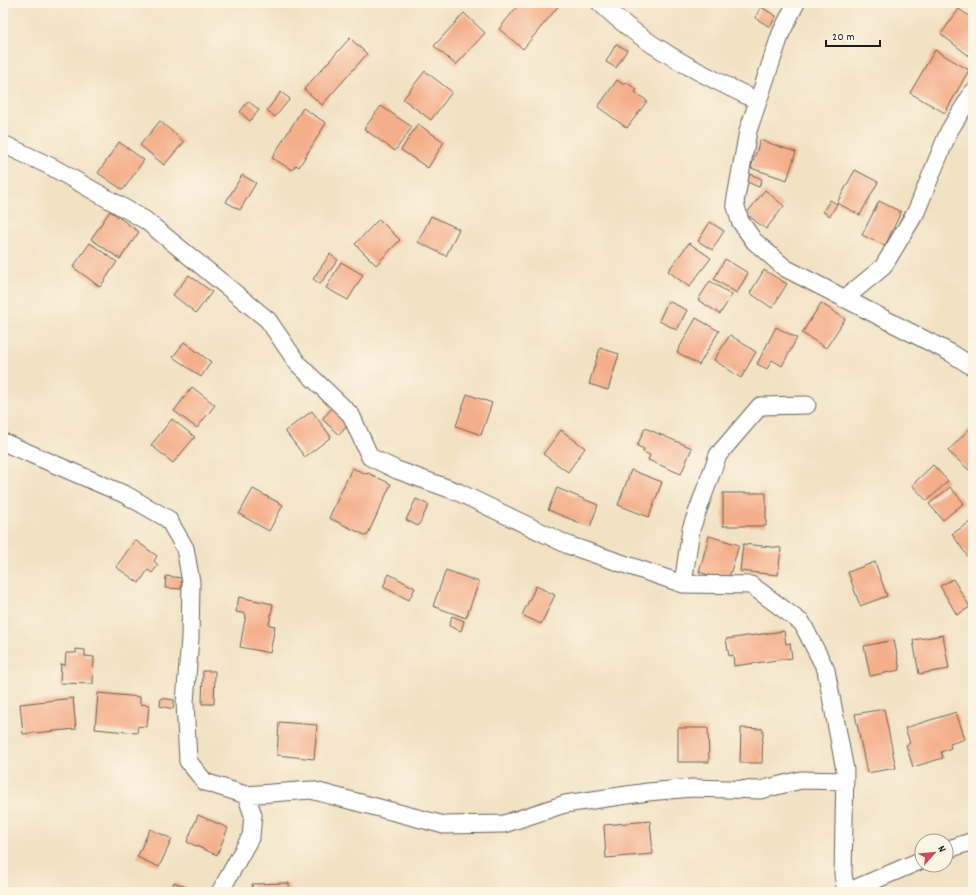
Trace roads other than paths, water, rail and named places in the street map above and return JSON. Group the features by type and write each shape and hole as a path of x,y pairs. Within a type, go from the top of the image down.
{"street":[{"path":"600,3 619,22 648,43 695,71 758,101"},
{"path":"796,3 781,33 748,131 737,183 735,203 740,221 754,241 785,268 951,353 973,367"},
{"path":"844,299 883,267 916,212 949,131 973,92"},
{"path":"3,144 52,167 145,220 268,320 298,364 350,415 370,456 397,470 458,492 568,545 683,584 751,585 802,622 826,670 845,770 843,874 847,892 914,863"},
{"path":"683,584 691,529 718,455 760,406 807,405"},
{"path":"3,442 126,495 168,519 185,548 191,582 190,638 185,702 188,761 205,782 246,795 311,790 444,825 504,824 565,804 648,792 692,788 760,790 801,780 845,781"},
{"path":"220,892 251,836 253,815 246,795"},
{"path":"954,847 973,841"}]}
